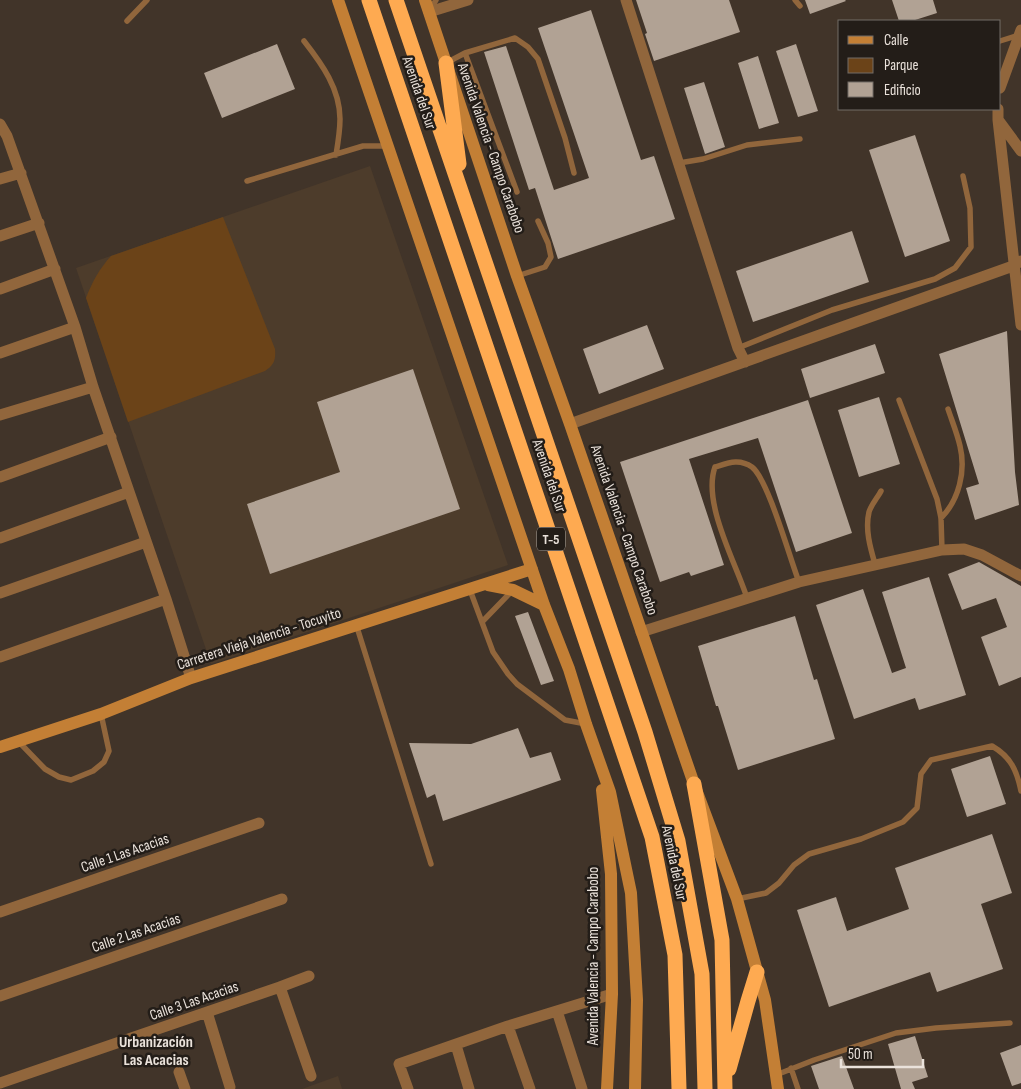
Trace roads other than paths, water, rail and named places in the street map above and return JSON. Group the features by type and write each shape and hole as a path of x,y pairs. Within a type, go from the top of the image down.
{"highway":[{"name":"Avenida del Sur","path":"369,0 652,837 675,955 678,1089"},
{"name":"Avenida del Sur","path":"396,0 645,732 678,841 702,974 705,1089"},
{"path":"446,64 464,200"},
{"path":"694,784 722,940 725,1087"},
{"path":"725,1087 757,972"}],"street":[{"name":"Avenida Valencia - Campo Carabobo","path":"338,0 544,605 568,668 610,792 631,893 637,1000 635,1089"},
{"path":"427,6 468,0"},
{"path":"626,0 738,348 745,362"},
{"name":"Avenida Valencia - Campo Carabobo","path":"427,6 517,276 694,784 737,899 765,1000 779,1089"},
{"path":"1001,85 1020,33"},
{"path":"998,114 1021,151"},
{"path":"998,114 1017,264 1021,325"},
{"path":"0,124 7,136 21,173 75,327 93,387 166,599 190,678"},
{"path":"0,179 21,173"},
{"path":"0,236 39,223"},
{"path":"570,424 1017,264"},
{"path":"0,290 55,269"},
{"path":"0,352 75,327"},
{"path":"0,415 93,387"},
{"path":"0,477 111,436"},
{"path":"0,538 129,492"},
{"path":"0,593 146,542"},
{"path":"641,632 799,582 942,550 964,550 982,555 1021,576"},
{"name":"Carretera Vieja Valencia - Tocuyito","path":"0,747 101,714 190,678 532,569"},
{"path":"486,585 513,590 544,605"},
{"path":"0,656 166,599"},
{"name":"Avenida Valencia - Campo Carabobo","path":"600,763 611,874 612,994 607,1089"},
{"name":"Calle 1 Las Acacias","path":"0,912 259,823"},
{"name":"Calle 2 Las Acacias","path":"0,996 282,899"},
{"name":"Calle 3 Las Acacias","path":"0,1083 309,976"},
{"path":"280,987 311,1076"},
{"path":"408,1089 399,1064 508,1026 612,994"},
{"path":"556,1011 582,1089"},
{"path":"207,1012 230,1087"},
{"path":"508,1026 530,1089"},
{"path":"456,1045 469,1089"},
{"path":"179,1072 185,1089"}],"lane":[{"path":"126,21 147,0"},
{"path":"427,6 436,0"},
{"path":"795,0 800,6"},
{"path":"1001,42 1020,33"},
{"path":"446,64 465,53 515,38 528,47 538,59 549,87 574,173"},
{"path":"304,42 316,56 334,86 340,120 336,155"},
{"path":"465,53 517,192"},
{"path":"679,163 703,159 747,145 800,139"},
{"path":"247,181 363,146 388,146"},
{"path":"738,348 832,310 935,279 955,268 971,247 970,208 963,176"},
{"path":"517,276 545,267 551,257 538,221"},
{"path":"899,400 937,499 941,518 942,550"},
{"path":"941,518 948,511 958,490 962,460 960,446 948,409"},
{"path":"747,598 732,563 712,493 712,477 715,467 733,461 742,462 752,467 760,476 799,582"},
{"path":"875,564 870,549 868,528 870,510 882,491"},
{"path":"470,590 493,652 508,674 517,684 565,720 586,724"},
{"path":"482,622 513,590"},
{"path":"356,624 431,864"},
{"path":"18,741 45,769 59,777 71,780 93,771 104,762 109,751 101,714"},
{"path":"737,899 766,893 779,883 794,865 809,854 861,839 903,822 917,808 921,774 931,760 992,746 1002,752 1017,772 1021,791"},
{"path":"776,1075 791,1068 896,1033 1010,1023"},
{"path":"791,1068 798,1089"}],"district":[{"name":"Urbanización Las Acacias","path":"156,1051"}]}
